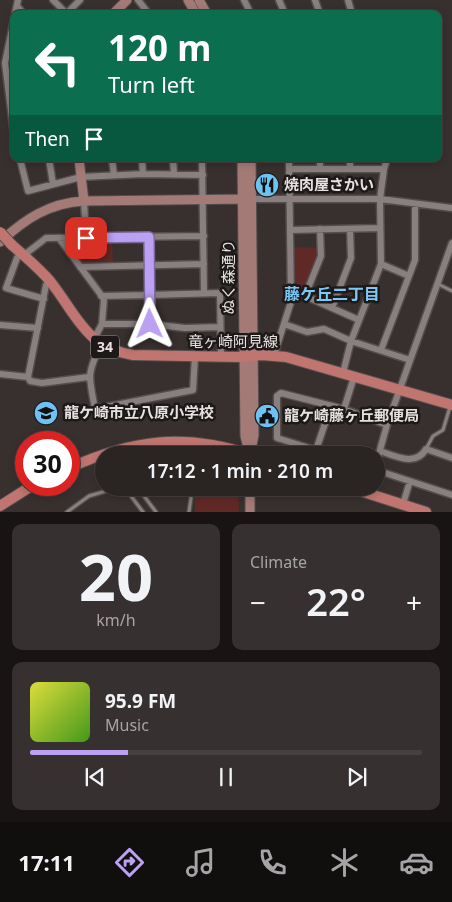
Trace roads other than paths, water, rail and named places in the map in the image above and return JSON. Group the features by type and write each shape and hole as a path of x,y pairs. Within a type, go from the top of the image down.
{"main road":[{"path":"117,10 127,0"},
{"path":"80,162 84,201"},
{"name":"ぬく森通り","path":"242,162 248,199"},
{"name":"ぬく森通り","path":"251,162 248,199 249,356 254,436 252,446"},
{"path":"0,242 23,222 40,212 62,204 84,201 248,199"},
{"name":"竜ヶ崎阿見線","path":"0,232 50,281 78,320 97,342 117,352 133,356 274,355 452,405"},
{"path":"133,446 168,441 200,442 216,446"},
{"path":"80,464 95,459"},
{"path":"0,506 16,496"},
{"path":"250,496 250,512"},
{"path":"377,496 426,512"}],"street":[{"path":"53,0 63,10"},
{"path":"69,10 80,0"},
{"path":"138,0 146,10"},
{"path":"10,42 6,63 10,88"},
{"path":"21,162 28,191 82,177 143,174 203,176"},
{"path":"50,162 54,184"},
{"path":"112,162 114,175"},
{"path":"142,162 143,174"},
{"path":"172,162 174,174"},
{"path":"202,162 204,293"},
{"path":"274,355 291,302 292,292 289,162"},
{"path":"320,162 320,168"},
{"path":"350,162 350,169"},
{"path":"342,373 351,341 381,264 380,199 386,162"},
{"path":"290,169 384,169"},
{"path":"248,199 380,199 452,208"},
{"path":"84,201 86,238"},
{"path":"381,350 415,260 415,204"},
{"path":"291,230 380,228"},
{"path":"305,296 321,256 320,229"},
{"path":"332,308 351,258 350,229"},
{"path":"44,299 6,288 17,258 46,238 204,236"},
{"path":"149,237 150,324"},
{"path":"59,238 104,300 102,324 89,377 95,409 193,390 195,356"},
{"path":"381,446 387,424 452,243"},
{"path":"80,267 204,264"},
{"path":"381,264 409,276"},
{"path":"28,377 46,285 50,281"},
{"path":"292,292 359,320"},
{"path":"101,296 220,293 221,356"},
{"path":"102,324 150,324 185,328 220,327"},
{"path":"284,324 307,332 324,329 351,341 410,360"},
{"path":"0,325 38,328"},
{"path":"0,374 28,377 30,380 42,383 89,377"},
{"path":"344,409 354,377"},
{"path":"303,446 278,438 277,396 281,393 344,409 387,424"},
{"path":"317,446 331,406"},
{"path":"385,452 411,460 420,457 426,449 452,458"},
{"path":"385,473 452,495"},
{"path":"403,504 410,481"}],"lane":[{"path":"437,284 452,291"},
{"path":"426,449 433,436 443,430 452,405"},
{"path":"67,512 89,496 95,494"},
{"path":"131,496 143,512"},
{"path":"144,496 156,512"},
{"path":"188,512 191,498"}],"place":[{"name":"焼肉屋さかい","path":"267,185"},
{"name":"龍ケ崎市立八原小学校","path":"46,413"},
{"name":"龍ケ崎藤ヶ丘郵便局","path":"267,416"}],"district":[{"name":"藤ケ丘二丁目","path":"332,294"}]}
